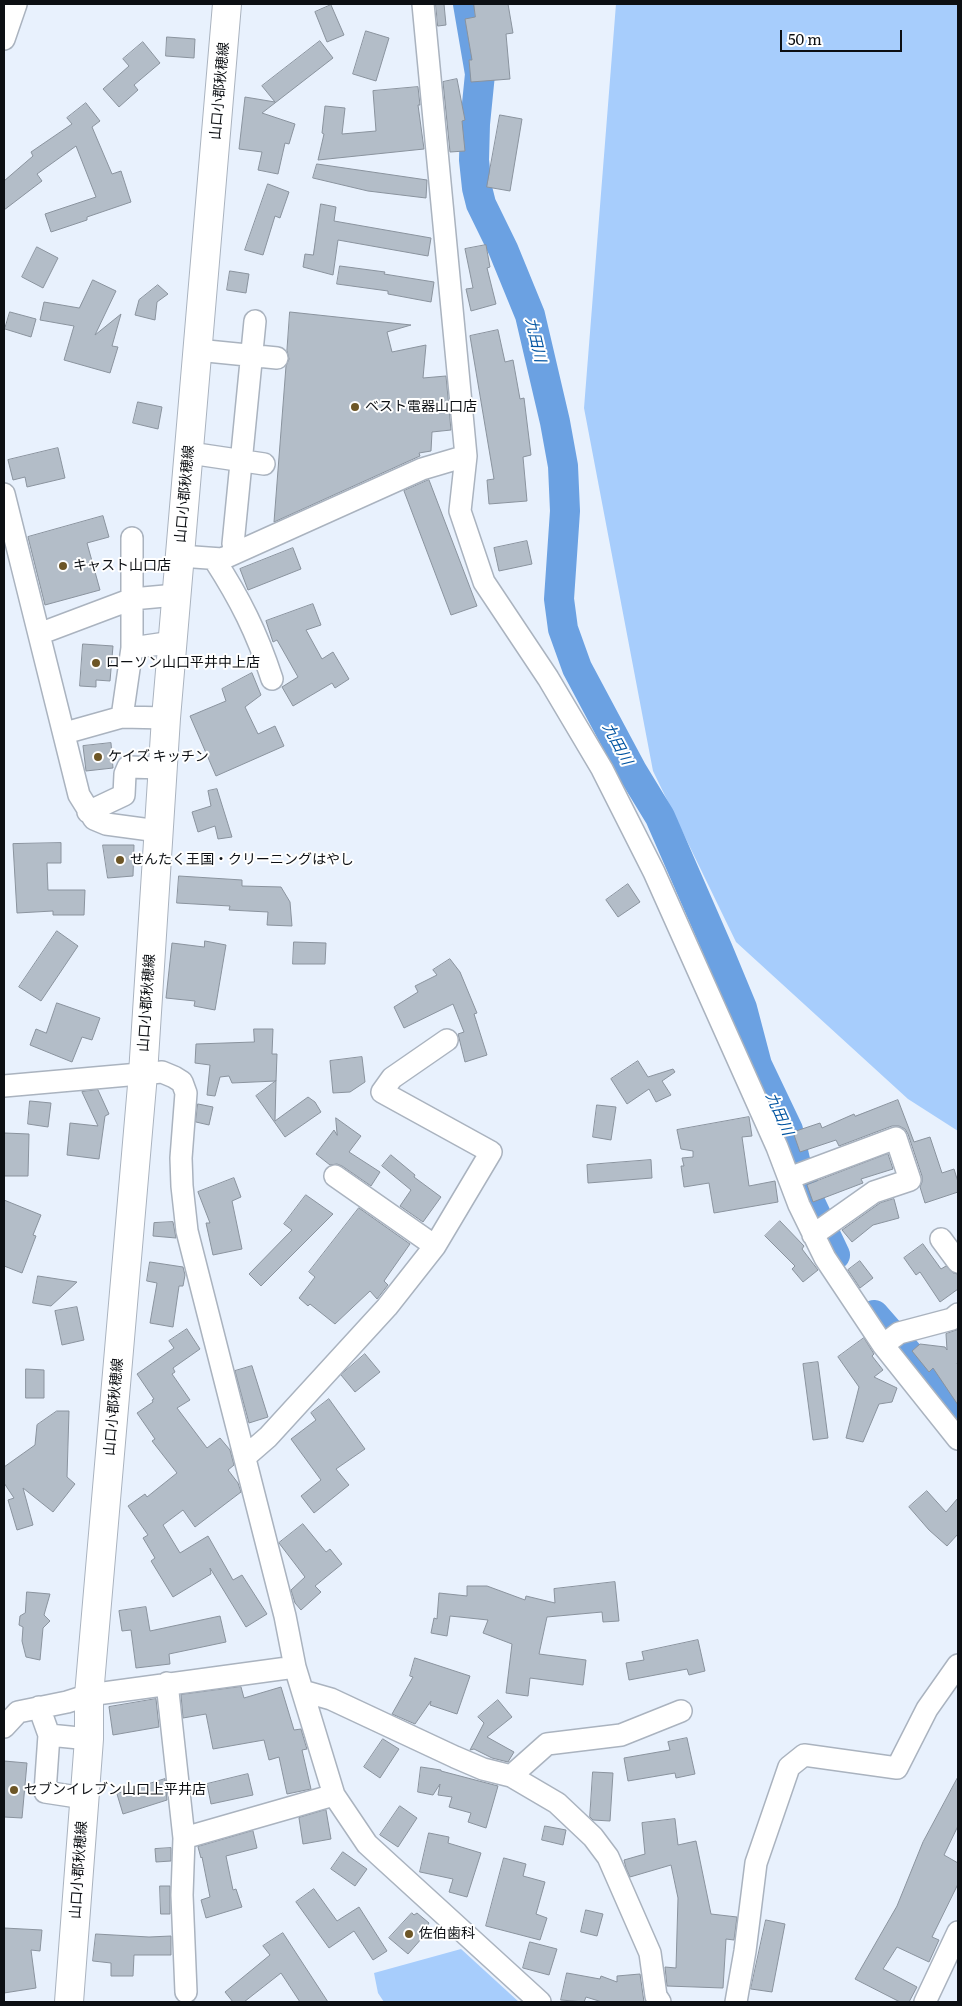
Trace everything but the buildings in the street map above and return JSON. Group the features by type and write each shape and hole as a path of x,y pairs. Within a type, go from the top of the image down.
{"main road":[{"name":"山口小郡秋穂線","path":"69,2002 89,1739 89,1695 143,1074 166,718 227,4"}],"street":[{"path":"4,39 16,4"},
{"path":"422,4 466,456 460,511 484,582 548,678 602,769 654,872 773,1138 795,1176 820,1230 825,1258 890,1340 958,1439"},
{"path":"232,544 255,321"},
{"path":"197,350 277,358"},
{"path":"190,454 264,464"},
{"path":"180,556 222,559 422,469 466,456"},
{"path":"4,494 79,795 94,819 106,824 158,831"},
{"path":"122,717 132,648 132,538"},
{"path":"214,559 239,598 262,648 272,679"},
{"path":"39,634 132,599 176,595"},
{"path":"132,648 173,642"},
{"path":"65,733 122,717 166,718"},
{"path":"88,812 124,795 125,774 128,767 163,768"},
{"path":"245,1457 268,1437 388,1307 434,1246 490,1152 382,1092 392,1078 447,1040"},
{"path":"4,1086 162,1072 182,1082 186,1093 182,1177 187,1231 285,1616 295,1667 334,1795 367,1844 540,2002"},
{"path":"795,1176 896,1138 910,1180 874,1192 820,1230"},
{"path":"335,1176 434,1246"},
{"path":"941,1239 958,1262"},
{"path":"890,1340 952,1319 958,1314"},
{"path":"736,2002 745,1951 756,1863 789,1767 804,1755 897,1768 927,1709 958,1664"},
{"path":"4,1727 18,1712 67,1702 89,1695 295,1667"},
{"path":"167,1683 184,1838 182,1895 186,1992"},
{"path":"303,1691 331,1699 483,1769 511,1776 557,1803 593,1837 608,1857 650,1953 656,1996 660,2002"},
{"path":"39,1707 49,1735 45,1792 84,1798"},
{"path":"511,1776 547,1744 621,1735 681,1711"},
{"path":"49,1735 89,1739"},
{"path":"184,1838 334,1795"},
{"path":"925,2002 958,1932"}],"shaded area":[{"path":"616,4 958,4 958,1131 908,1099 736,942 653,771 584,408"},
{"path":"461,1949 519,2002 384,2002 378,1993 374,1973"}],"waterway":[{"name":"九田川","path":"468,4 480,74 475,124 474,160 477,188 481,204 503,249 530,315 555,422 563,466 565,511 559,599 563,629 577,668 632,771 660,817 718,950 742,1008 757,1065 788,1130 795,1160 808,1198 835,1255"},
{"name":"九田川","path":"874,1315 930,1379 945,1408 958,1427"}],"place":[{"name":"ベスト電器山口店","path":"355,407"},
{"name":"キャスト山口店","path":"63,566"},
{"name":"ローソン山口平井中上店","path":"96,663"},
{"name":"ケイズ キッチン","path":"98,757"},
{"name":"せんたく王国・クリーニングはやし","path":"120,860"},
{"name":"セブンイレブン山口上平井店","path":"14,1790"},
{"name":"佐伯歯科","path":"409,1934"}]}
